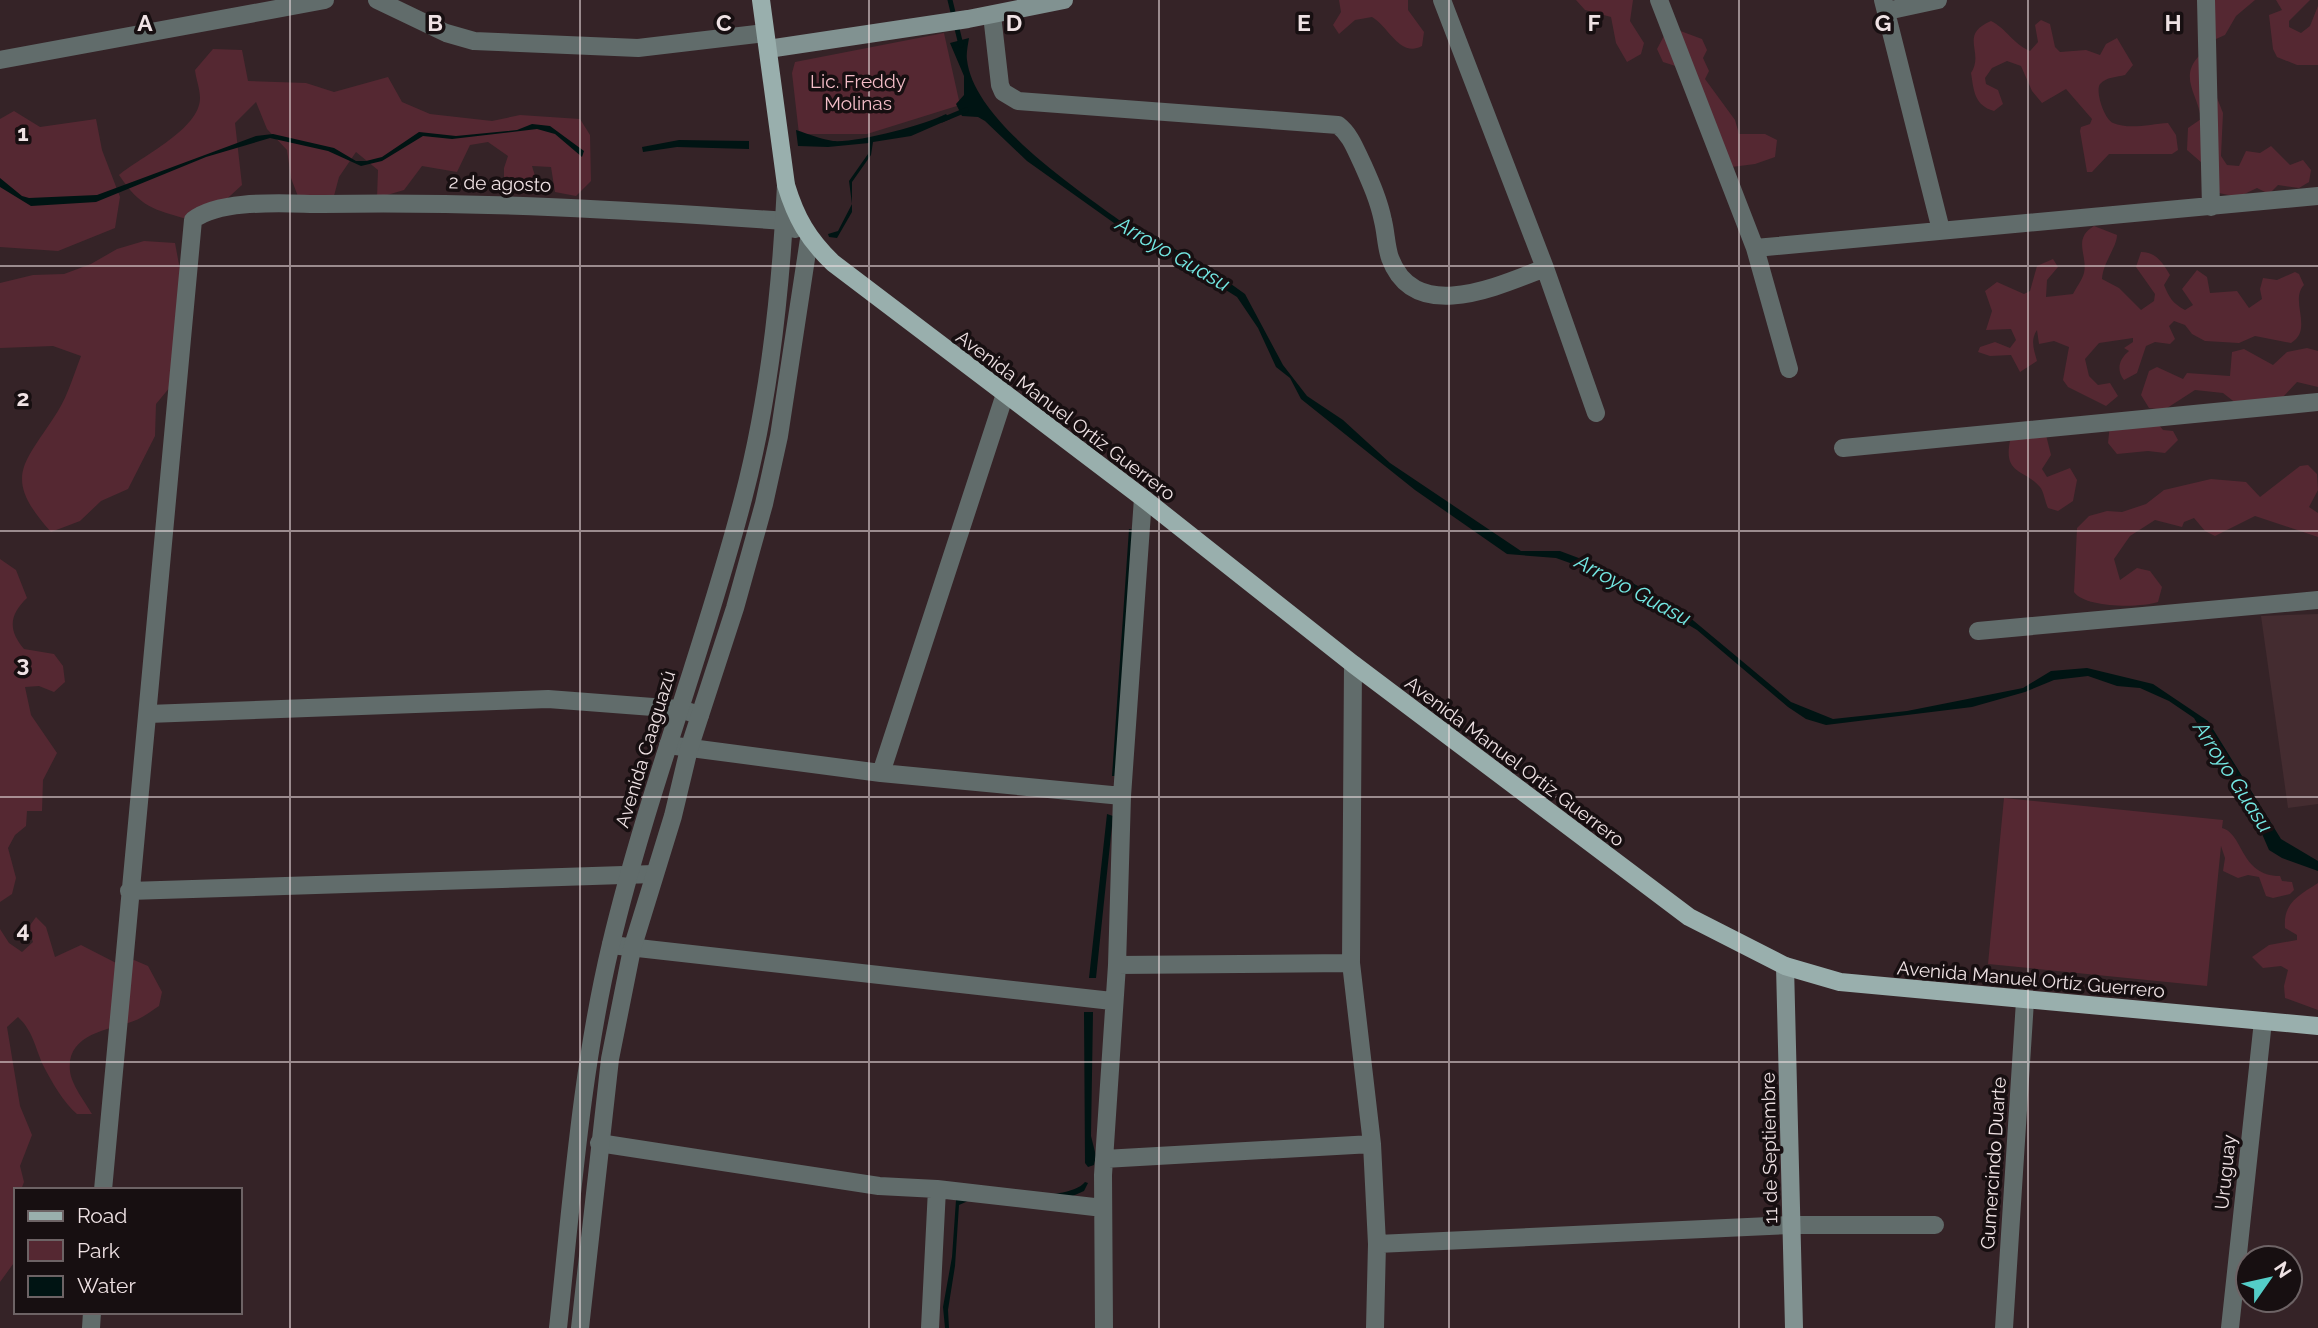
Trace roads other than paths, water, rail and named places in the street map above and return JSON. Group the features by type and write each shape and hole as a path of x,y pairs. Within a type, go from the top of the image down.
{"main road":[{"name":"Avenida Manuel Ortíz Guerrero","path":"761,0 786,185 795,215 809,240 832,263 1143,498 1353,664 1689,917 1785,966 1840,982 2318,1026"},
{"path":"767,41 932,24 1064,0"},
{"name":"11 de Septiembre","path":"1785,966 1794,1328"}],"street":[{"path":"0,60 325,0"},
{"path":"377,0 446,33 474,41 639,48 767,41"},
{"path":"1442,0 1545,268 1596,413"},
{"path":"1659,0 1755,248 1789,369"},
{"path":"1938,0 1885,6 1941,230"},
{"path":"2206,0 2211,207"},
{"path":"992,15 1000,85 1003,92 1018,101 1338,125 1347,132 1375,191 1389,255 1398,275 1412,289 1452,296 1486,291 1545,268"},
{"name":"Avenida Caaguazú","path":"558,1328 586,1070 611,946 630,872 744,497 764,398 781,277 786,185"},
{"path":"1755,248 2318,196"},
{"name":"2 de agosto","path":"148,714 192,227 193,220 202,212 240,206 415,201 785,220"},
{"path":"580,1328 598,1143 610,1059 632,949 673,816 689,749 764,504 779,436 809,240 785,220"},
{"path":"881,773 1005,394"},
{"path":"1843,447 2318,402"},
{"path":"1104,1328 1104,1159 1116,965 1122,796 1143,498"},
{"path":"1978,631 2318,600"},
{"path":"1353,664 1351,963 1372,1144 1377,1244 1375,1328"},
{"path":"103,1188 129,891 148,714 548,699 679,709 700,715"},
{"path":"668,745 881,773 1122,796"},
{"path":"129,891 630,872 654,874"},
{"path":"611,946 1112,1001"},
{"path":"1116,965 1351,963"},
{"name":"Gumercindo Duarte","path":"2004,1328 2025,1001"},
{"name":"Uruguay","path":"2230,1328 2263,1021"},
{"path":"598,1143 878,1186 937,1189 1103,1209"},
{"path":"1104,1159 1372,1144"},
{"path":"929,1328 937,1189"},
{"path":"1377,1244 1791,1225 1936,1225"}],"water":[{"path":"969,38 967,60 974,83 987,106 1028,150 1119,220 1128,221 1217,274 1245,294 1283,365 1307,396 1343,420 1390,463 1521,551 1560,551 1600,566 1676,606 1791,702 1833,719 1907,711 2023,688 2051,671 2087,668 2153,684 2208,721 2281,839 2318,861 2318,871 2282,858 2269,850 2249,804 2229,778 2194,718 2169,701 2140,688 2117,686 2088,676 2054,680 2025,692 1972,707 1826,725 1806,719 1788,707 1697,630 1625,587 1595,572 1556,558 1507,554 1415,490 1301,399 1290,378 1276,367 1258,328 1237,297 1137,234 1114,223 1027,161 985,121 978,117 962,116 956,104 964,95 964,76 950,43"},
{"path":"946,114 950,119 911,136 873,142 871,155 852,182 852,204 849,181 868,154 869,143 828,147 798,146 796,130 828,140 844,141 890,132"},
{"path":"532,124 550,126 584,151 582,157 555,134 537,129 452,139 423,136 382,161 361,166 328,151 270,138 206,157 96,202 31,206 0,187 0,178 22,196 29,198 97,195 256,136 273,134 334,148 356,161 366,161 382,157 419,132 456,136 517,130"},
{"path":"679,140 749,141 749,149 677,147 643,152 642,147"},
{"path":"852,204 852,212 837,238 829,237 828,234 838,231"},
{"path":"1129,529 1135,530 1116,776 1112,776"},
{"path":"1107,814 1113,816 1096,978 1089,978"},
{"path":"1084,1012 1093,1012 1091,1136 1096,1156 1094,1165 1088,1167 1085,1163"},
{"path":"1088,1183 1084,1191 1044,1204 1003,1204 977,1197 959,1205 955,1266 948,1310 949,1328 945,1328 943,1307 952,1257 956,1200 965,1195 1047,1195 1076,1188"}],"waterway":[{"name":"Arroyo Guasu","path":"950,0 961,45"},
{"path":"942,120 966,110"}],"park label":[{"name":"Lic. Freddy Molinas","path":"858,92"}]}
